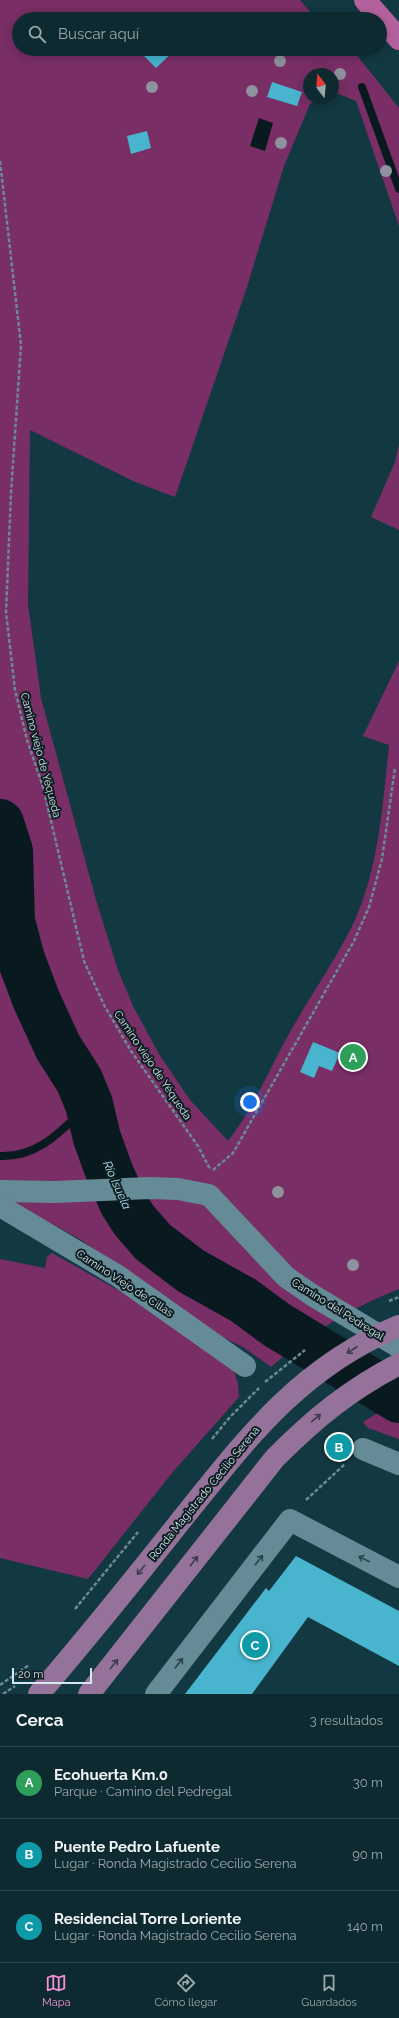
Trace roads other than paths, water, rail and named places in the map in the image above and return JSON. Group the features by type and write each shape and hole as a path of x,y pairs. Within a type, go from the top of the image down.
{"highway":[{"path":"365,0 375,12"},
{"path":"387,25 399,39"}],"main road":[{"name":"Ronda Magistrado Cecilio Serena","path":"39,1694 263,1420 284,1400 327,1366 359,1345 399,1326"},
{"path":"89,1694 275,1458 308,1425 335,1403 376,1376 399,1364"}],"street":[{"name":"Camino del Pedregal","path":"0,1191 55,1192 150,1188 178,1189 209,1195 286,1277 312,1295 399,1348"},
{"name":"Camino Viejo de Cillas","path":"0,1206 118,1276 245,1366"},
{"path":"362,1449 399,1464"},
{"path":"156,1694 290,1520 399,1576"}],"waterway":[{"path":"362,87 399,189"},
{"name":"Río Isuela","path":"0,823 9,851 11,921 21,959 36,999 58,1047 79,1080 89,1104 97,1138 109,1171 123,1203 134,1220 153,1242 191,1271 243,1300 277,1325 399,1399"},
{"path":"0,1156 27,1152 38,1147 60,1132 89,1104"}],"place":[{"name":"Ecohuerta Km.0","path":"353,1057"},
{"name":"Puente Pedro Lafuente","path":"339,1447"},
{"name":"Residencial Torre Loriente","path":"255,1645"}]}
